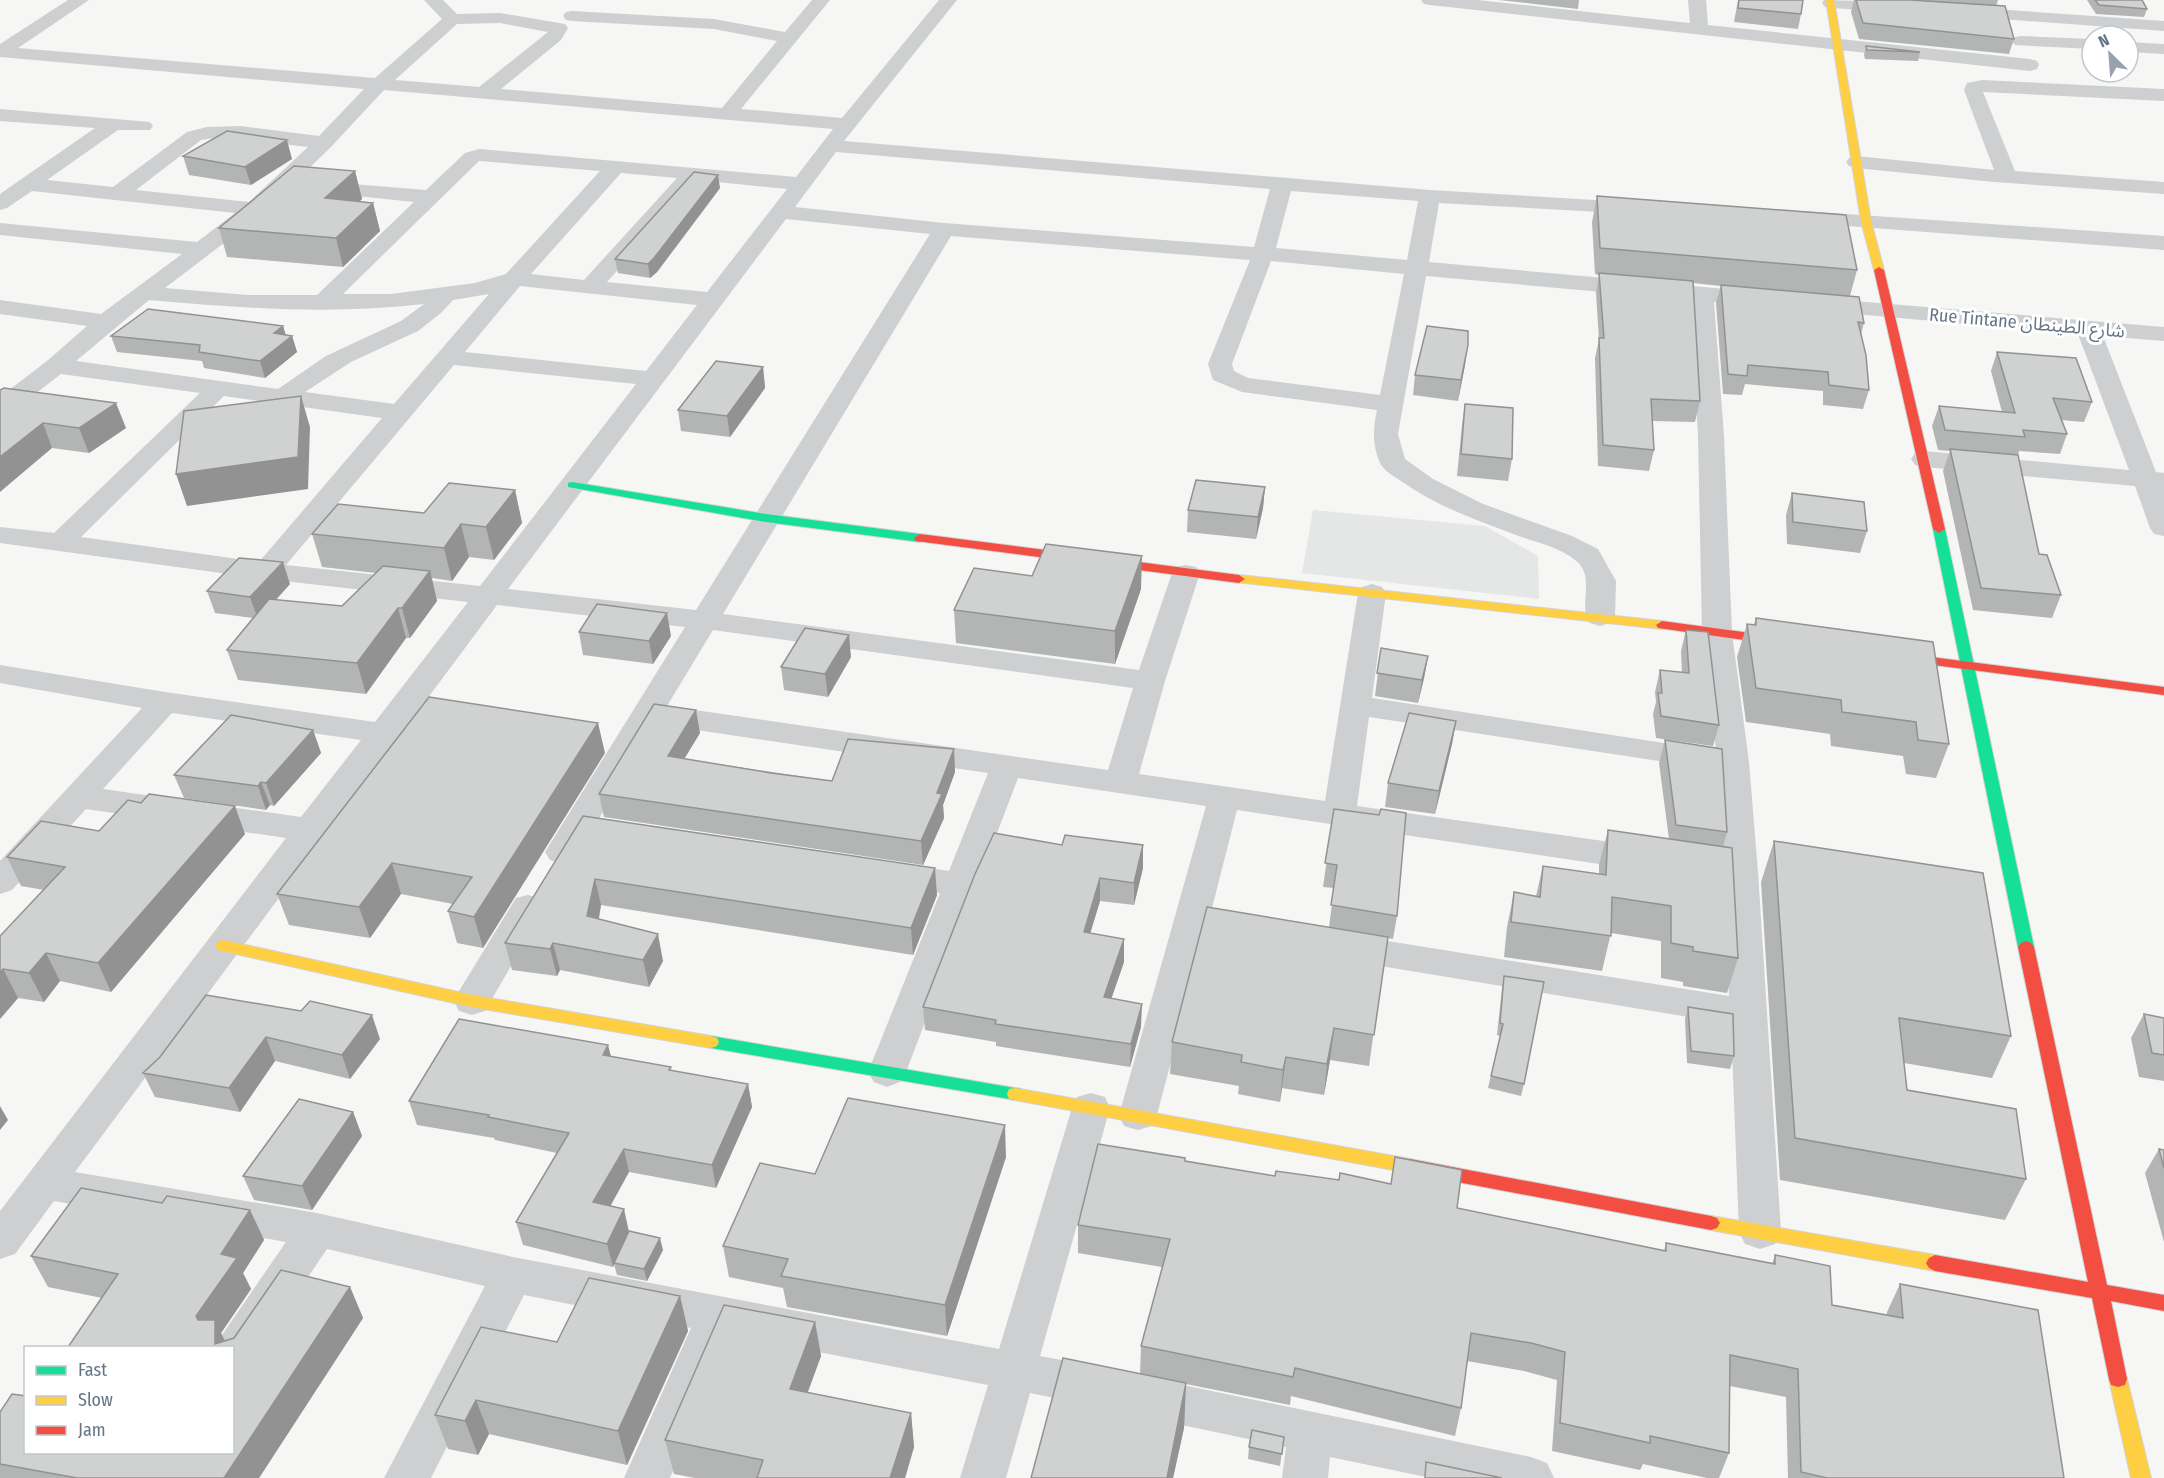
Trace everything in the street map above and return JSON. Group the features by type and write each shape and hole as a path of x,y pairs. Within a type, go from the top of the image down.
{"street":[{"path":"0,52 80,0"},
{"path":"433,0 452,19"},
{"path":"485,92 555,36 567,12 590,0"},
{"path":"727,114 821,0"},
{"path":"0,1242 830,146 948,0"},
{"path":"1430,0 2030,65"},
{"path":"1697,0 1699,29"},
{"path":"2041,0 2048,18"},
{"path":"1913,9 1830,1 1866,221 1890,311 1924,459 2098,1291 2141,1478"},
{"path":"500,18 519,6"},
{"path":"500,18 542,8"},
{"path":"1955,8 2163,28"},
{"path":"2150,9 2163,28"},
{"path":"0,409 56,366 106,322 254,209 324,143 378,85 452,19 500,18 567,12 714,24 788,38"},
{"path":"2010,15 2039,89"},
{"path":"2021,40 2080,44"},
{"path":"2140,47 2164,49"},
{"path":"0,52 847,124"},
{"path":"2007,177 1973,90 1982,86 2164,95"},
{"path":"5,119 143,126"},
{"path":"0,204 112,125"},
{"path":"117,194 194,136 208,132 218,130 324,143"},
{"path":"830,146 1430,196 1660,209"},
{"path":"321,303 472,157 479,155 801,184"},
{"path":"1856,162 2007,177 2164,188"},
{"path":"266,571 514,279 615,166"},
{"path":"589,288 693,173"},
{"path":"280,183 431,197"},
{"path":"26,184 254,209"},
{"path":"1282,184 1263,254 1220,364 1222,375 1242,385 1392,404"},
{"path":"1430,196 1385,434 1393,464 1424,485 1473,510 1562,542 1588,555 1602,581 1600,617"},
{"name":"Rue Tintane شارع الطينطان","path":"780,212 944,229 1263,254 2164,334"},
{"path":"1786,216 2164,243"},
{"path":"0,229 203,249"},
{"path":"472,1001 944,229"},
{"path":"145,292 240,302 392,301 478,290 514,279 713,300"},
{"path":"1702,294 1711,436 1717,633 1733,762 1741,872 1760,1232"},
{"path":"284,396 341,358 416,324 431,312 444,296"},
{"path":"0,307 106,322"},
{"path":"2088,328 2155,480 2164,528"},
{"path":"448,357 653,379"},
{"path":"56,366 401,413"},
{"path":"60,542 218,389"},
{"path":"1924,459 2155,480"},
{"path":"572,485 766,518 1186,573 1600,617 1800,644"},
{"path":"0,536 60,542 266,571 490,594 705,620 1150,681"},
{"path":"1120,783 1150,681 1186,573"},
{"path":"1339,814 1372,593"},
{"path":"1883,655 2164,691"},
{"path":"0,674 165,702 384,734"},
{"path":"0,882 12,854 80,797 165,702"},
{"path":"1354,705 1733,762"},
{"path":"646,713 1741,872"},
{"path":"887,1072 1007,766"},
{"path":"80,797 310,830"},
{"path":"1138,1115 1224,798"},
{"path":"577,827 611,832"},
{"path":"866,870 959,884"},
{"path":"1190,921 1271,935"},
{"path":"1317,942 1747,1013"},
{"path":"223,946 472,1001 1138,1115 1760,1232 2164,1303"},
{"path":"983,1478 1091,1108"},
{"path":"45,1183 317,1230 513,1275 717,1316 1014,1370 1531,1478"},
{"path":"234,1350 317,1230"},
{"path":"406,1478 513,1275"},
{"path":"647,1478 717,1316"},
{"path":"1305,1478 1311,1431"}],"shaded area":[{"path":"1313,510 1485,526 1538,556 1539,599 1302,573"}],"building":[{"path":"1739,0 1803,0 1801,14 1738,8"},
{"path":"1856,0 1910,0 2005,6 2014,39 1863,23"},
{"path":"2095,0 2142,0 2147,9 2099,5"},
{"path":"1866,46 1920,52 1867,50"},
{"path":"227,131 287,140 245,167 183,156"},
{"path":"294,166 355,171 325,198 373,203 336,238 219,228"},
{"path":"694,172 718,175 654,258 648,264 615,259"},
{"path":"1597,196 1846,215 1857,270 1600,248"},
{"path":"1599,273 1693,281 1700,401 1651,399 1654,450 1603,445 1599,338 1604,338"},
{"path":"1721,285 1859,297 1864,323 1858,322 1866,355 1869,390 1829,385 1828,372 1748,365 1747,376 1728,374"},
{"path":"148,309 283,326 274,333 292,336 260,361 199,352 200,345 111,336"},
{"path":"1427,326 1468,331 1468,345 1461,380 1415,375"},
{"path":"1997,352 2076,358 2092,402 2053,398 2067,434 2023,430 2025,437 1945,430 1939,406 2015,413"},
{"path":"716,361 763,367 727,416 678,410"},
{"path":"4,388 116,403 79,428 43,423 0,457 0,390"},
{"path":"301,396 298,457 176,474 184,411"},
{"path":"1465,404 1513,408 1512,459 1461,454"},
{"path":"1950,449 2018,455 2039,554 2047,555 2061,595 1981,588"},
{"path":"1196,480 1265,487 1258,517 1188,510"},
{"path":"449,483 515,490 486,527 461,524 444,548 312,534 338,504 424,513"},
{"path":"1792,493 1864,502 1867,531 1793,522"},
{"path":"1046,544 1142,556 1115,631 954,610 974,568 1032,576"},
{"path":"239,558 283,562 250,597 207,591"},
{"path":"383,566 430,571 402,608 398,608 357,663 227,650 269,599 342,606"},
{"path":"597,604 667,613 649,641 579,632"},
{"path":"1756,618 1933,642 1949,744 1918,740 1916,722 1842,712 1841,700 1756,688 1747,624 1756,625"},
{"path":"805,628 849,635 825,674 781,667"},
{"path":"1686,630 1708,632 1719,725 1661,716 1658,693 1662,693 1660,670 1689,673"},
{"path":"1381,648 1428,656 1422,680 1377,673"},
{"path":"429,697 598,723 474,917 448,911 472,877 392,863 359,907 277,894"},
{"path":"654,704 696,710 668,756 771,773 832,781 848,739 954,749 937,793 942,794 921,841 599,794"},
{"path":"1409,713 1456,721 1439,791 1388,783"},
{"path":"231,715 313,730 266,783 261,782 258,786 174,775"},
{"path":"1665,740 1722,749 1727,832 1676,825"},
{"path":"149,794 235,806 98,963 46,953 29,973 3,969 0,973 0,936 65,867 7,857 41,821 99,831 128,800 141,803"},
{"path":"1334,809 1379,815 1381,809 1406,813 1397,916 1331,905 1337,865 1325,863"},
{"path":"583,816 935,868 911,928 595,879 587,916 658,934 643,960 553,943 550,949 505,943"},
{"path":"1608,830 1732,848 1738,958 1693,951 1693,947 1671,943 1671,906 1612,897 1611,936 1511,922 1514,892 1540,897 1543,866 1606,875"},
{"path":"994,833 1062,845 1065,835 1143,845 1134,883 1100,878 1084,932 1124,939 1104,997 1142,1004 1131,1044 995,1024 996,1020 923,1007 975,874"},
{"path":"1774,841 1983,873 2011,1036 1899,1018 1907,1090 2016,1109 2026,1179 1795,1138"},
{"path":"1207,907 1388,937 1374,1035 1334,1028 1327,1064 1286,1057 1283,1070 1241,1062 1242,1055 1172,1042"},
{"path":"1504,976 1544,982 1524,1084 1491,1076 1503,1024 1500,1023"},
{"path":"206,995 301,1011 310,1001 372,1015 342,1055 266,1037 229,1088 143,1073 160,1057"},
{"path":"1688,1007 1733,1014 1734,1056 1691,1051"},
{"path":"2144,1014 2164,1018 2164,1055 2152,1053"},
{"path":"459,1019 608,1045 603,1055 748,1084 712,1165 624,1149 593,1202 624,1209 607,1244 516,1222 569,1133 488,1117 489,1115 409,1101"},
{"path":"848,1098 1005,1125 945,1305 781,1276 788,1259 723,1246 760,1163 815,1174"},
{"path":"299,1099 353,1112 302,1186 243,1176"},
{"path":"1098,1144 1275,1176 1276,1171 1339,1180 1340,1173 1391,1184 1395,1157 1462,1170 1457,1208 1666,1251 1666,1243 1775,1264 1775,1255 1830,1266 1832,1305 1903,1318 1900,1284 2038,1310 2064,1478 1827,1478 1801,1472 1798,1369 1730,1355 1729,1453 1650,1436 1650,1443 1560,1423 1565,1352 1531,1343 1471,1333 1461,1408 1295,1368 1293,1377 1141,1346 1170,1239 1078,1225"},
{"path":"2159,1149 2164,1150 2164,1168"},
{"path":"81,1188 162,1203 167,1196 250,1210 221,1254 237,1258 196,1316 198,1320 215,1320 215,1344 234,1338 281,1270 350,1287 224,1478 77,1478 0,1464 0,1412 12,1394 24,1396 24,1454 234,1454 234,1346 69,1346 118,1274 31,1256"},
{"path":"629,1231 660,1238 644,1269 614,1263"},
{"path":"589,1278 680,1296 618,1431 476,1400 465,1421 435,1415 481,1327 557,1342"},
{"path":"724,1305 815,1322 790,1389 911,1413 890,1478 757,1478 763,1460 665,1440"},
{"path":"1063,1358 1186,1383 1167,1478 1031,1478"},
{"path":"1252,1430 1284,1437 1282,1454 1249,1447"},
{"path":"1426,1462 1502,1478 1425,1478"}],"traffic: fast":[{"path":"572,485 766,518 920,538"},
{"path":"1939,529 2026,947"},
{"path":"711,1042 1015,1094"}],"traffic: slow":[{"path":"1830,0 1866,221 1879,270"},
{"path":"1239,579 1662,625"},
{"path":"223,946 472,1001 711,1042"},
{"path":"1015,1094 1410,1166"},
{"path":"1711,1223 1935,1263"},
{"path":"2118,1379 2141,1478"}],"traffic: jam":[{"path":"1879,270 1939,529"},
{"path":"920,538 1239,579"},
{"path":"1662,625 1787,642"},
{"path":"1892,656 2164,691"},
{"path":"2026,947 2118,1379"},
{"path":"1410,1166 1711,1223"},
{"path":"1935,1263 2164,1303"}]}
